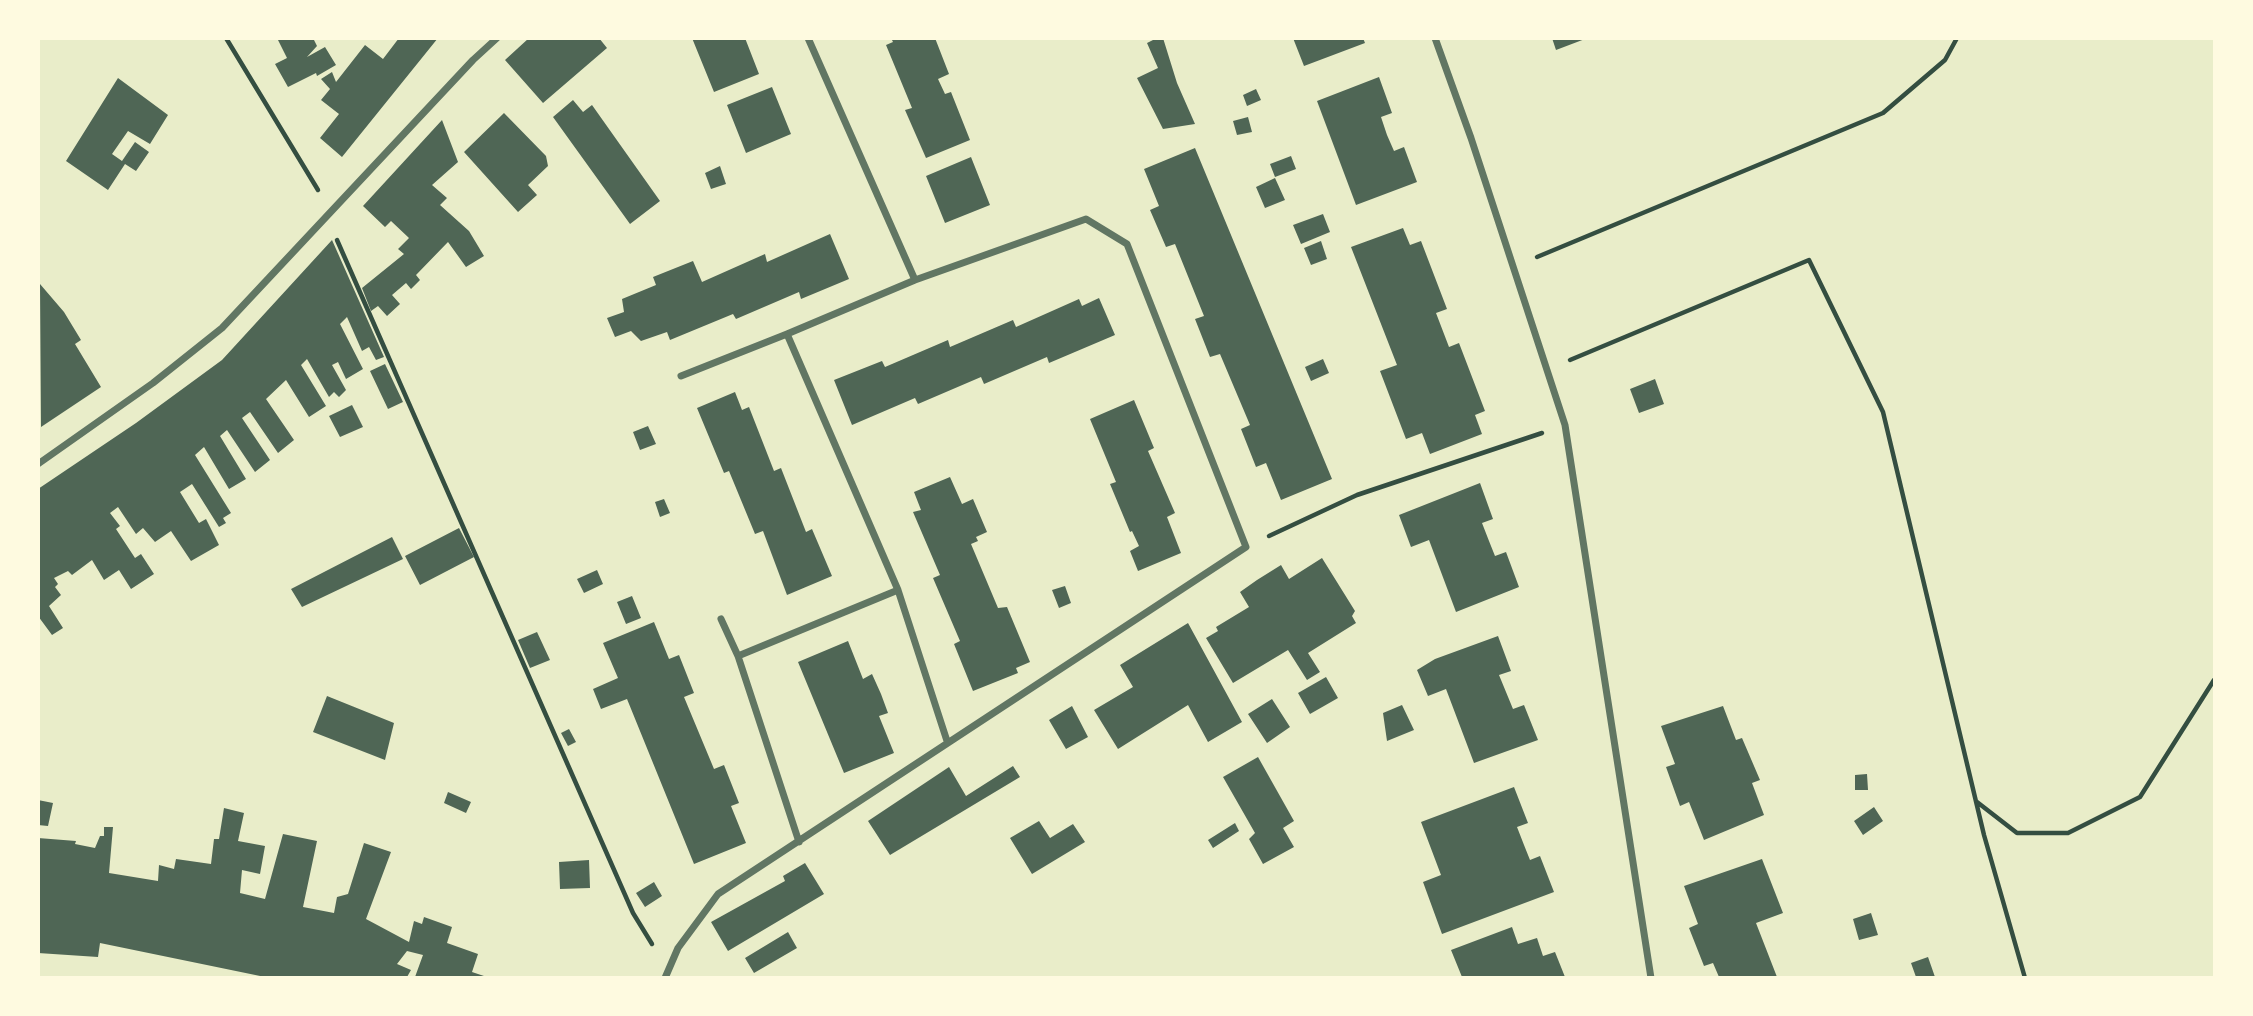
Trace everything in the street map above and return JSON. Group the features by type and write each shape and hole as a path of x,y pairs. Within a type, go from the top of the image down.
{"street":[{"path":"38,464 153,383 222,328 473,60 497,38"},
{"path":"808,38 915,280"},
{"path":"1435,38 1566,425 1651,978"},
{"path":"667,974 678,948 718,894 1246,547 1127,244 1086,219 915,280 681,376"},
{"path":"787,334 898,590 947,741"},
{"path":"738,656 898,590"},
{"path":"722,619 738,656 799,842"}],"path":[{"path":"226,38 331,213 342,251 565,761 633,913 667,974"},
{"path":"1513,267 1883,113 1945,60 1956,38"},
{"path":"1547,369 1809,260 1883,412 1976,801 2025,978"},
{"path":"1246,547 1357,495 1566,425"},
{"path":"1976,801 2017,833 2067,833 2140,797 2214,680"}],"building":[{"path":"277,38 313,38 317,46 307,57 325,47 336,65 288,87 275,64 287,58"},
{"path":"399,38 438,38 342,157 320,138 339,114 321,100 330,89 321,79 332,72 336,82 365,45 383,59"},
{"path":"529,38 599,38 607,48 543,103 505,60"},
{"path":"692,38 745,38 759,74 714,92"},
{"path":"891,38 935,38 949,74 938,79 945,94 951,92 970,140 926,158 905,110 912,108 886,45 893,42"},
{"path":"1163,38 1177,83 1195,124 1163,129 1137,78 1158,68 1147,43"},
{"path":"1293,38 1363,38 1365,43 1304,66"},
{"path":"1552,38 1585,38 1585,39 1556,50"},
{"path":"1379,77 1392,113 1381,117 1387,135 1394,151 1404,147 1417,182 1356,205 1317,101"},
{"path":"118,78 168,115 150,144 128,131 112,154 122,161 135,142 149,152 136,171 125,164 108,190 66,161"},
{"path":"772,87 791,134 746,153 727,105"},
{"path":"1256,89 1261,100 1247,106 1243,95"},
{"path":"573,100 583,112 592,105 660,201 630,224 553,117"},
{"path":"504,113 546,156 548,166 528,185 537,195 518,212 464,152"},
{"path":"1248,117 1252,132 1237,135 1233,121"},
{"path":"442,120 458,162 432,185 447,198 440,205 469,231 484,256 466,267 448,242 416,275 420,280 411,289 406,283 392,295 400,304 387,316 378,306 371,311 362,288 404,254 398,249 409,238 391,221 385,227 363,206"},
{"path":"1195,148 1332,479 1281,500 1266,463 1256,467 1241,429 1250,425 1220,354 1210,357 1195,319 1204,316 1175,244 1166,247 1150,210 1159,206 1144,169"},
{"path":"1291,156 1296,169 1275,177 1270,164"},
{"path":"971,157 990,205 945,223 926,176"},
{"path":"720,166 726,184 711,189 705,173"},
{"path":"1275,178 1285,200 1265,208 1256,187"},
{"path":"1323,214 1330,232 1301,244 1293,225"},
{"path":"1403,228 1410,245 1421,241 1447,309 1436,313 1449,347 1459,343 1485,411 1475,415 1482,434 1430,454 1422,433 1406,439 1380,371 1397,365 1351,247"},
{"path":"830,234 849,279 801,299 799,292 736,319 733,314 670,340 667,332 641,341 631,331 615,337 607,318 624,312 622,299 656,285 653,277 693,261 702,282 765,254 767,262"},
{"path":"332,240 384,357 376,360 369,347 362,351 347,317 340,324 363,369 346,379 338,362 332,365 346,390 339,397 334,392 329,397 307,359 301,365 326,406 309,417 286,380 266,399 294,440 278,453 250,412 242,418 270,460 255,472 227,430 220,436 246,479 229,489 204,447 195,455 231,513 223,518 226,523 219,527 192,484 180,492 199,523 206,519 219,545 191,561 171,531 155,542 143,528 136,534 118,507 110,513 120,526 116,529 135,558 141,554 154,574 131,589 119,570 104,580 92,560 72,575 68,571 54,578 58,584 55,587 61,595 49,606 63,628 52,635 38,616 38,489 136,423 222,360"},
{"path":"1321,241 1327,259 1311,265 1304,248"},
{"path":"40,284 64,312 81,340 75,344 101,387 41,427"},
{"path":"1099,298 1115,335 1049,363 1047,357 984,384 981,377 918,404 915,398 852,425 834,380 882,361 885,367 948,340 950,347 1013,320 1016,327 1079,299 1082,306"},
{"path":"1323,359 1329,373 1311,381 1305,367"},
{"path":"385,364 403,402 388,409 370,371"},
{"path":"1655,379 1664,404 1639,413 1630,389"},
{"path":"735,392 742,410 749,407 774,471 781,468 806,532 812,529 832,576 787,595 763,531 755,534 729,471 724,473 697,408"},
{"path":"1134,400 1154,448 1148,451 1175,513 1167,517 1181,553 1138,571 1130,551 1139,546 1132,531 1130,532 1110,484 1116,482 1090,419"},
{"path":"352,405 363,427 340,437 329,416"},
{"path":"648,426 656,444 640,450 633,432"},
{"path":"950,477 962,504 973,499 987,532 976,537 978,541 971,544 998,608 1007,607 1030,662 1016,668 1018,673 973,691 954,644 960,641 933,578 940,575 913,512 921,510 914,492"},
{"path":"1480,483 1493,519 1482,523 1495,556 1506,552 1519,587 1456,612 1429,540 1411,547 1399,515"},
{"path":"664,499 670,513 660,517 655,502"},
{"path":"459,528 474,557 420,585 405,556"},
{"path":"392,537 403,559 302,607 291,589"},
{"path":"1322,558 1355,611 1352,616 1356,623 1308,653 1320,672 1307,680 1288,650 1233,683 1206,638 1218,631 1216,627 1249,607 1240,592 1257,580 1281,565 1289,579"},
{"path":"597,570 603,584 584,593 577,579"},
{"path":"1065,586 1071,603 1059,608 1052,590"},
{"path":"632,596 641,618 626,624 617,602"},
{"path":"654,622 669,659 679,655 694,693 684,697 714,769 724,765 739,803 731,806 746,843 694,864 627,699 601,709 593,689 618,678 603,643"},
{"path":"1188,623 1242,722 1208,742 1188,705 1118,749 1094,710 1133,687 1120,665"},
{"path":"537,632 550,660 530,668 518,640"},
{"path":"1498,636 1511,671 1499,675 1513,709 1524,705 1538,740 1474,763 1446,689 1428,696 1417,670 1435,659"},
{"path":"848,641 863,679 872,674 881,694 888,713 879,716 894,753 844,773 798,662"},
{"path":"1326,677 1338,698 1310,714 1298,693"},
{"path":"327,696 394,723 385,760 313,732"},
{"path":"1272,699 1290,727 1267,743 1248,714"},
{"path":"1402,705 1414,730 1387,741 1383,713"},
{"path":"1072,706 1088,737 1066,749 1049,720"},
{"path":"1723,706 1736,740 1742,738 1760,780 1752,783 1764,815 1704,840 1689,802 1680,806 1666,767 1675,764 1661,726"},
{"path":"569,729 576,742 568,746 561,733"},
{"path":"1258,757 1294,821 1283,828 1294,847 1263,864 1249,839 1255,833 1223,777"},
{"path":"1013,766 1020,777 890,855 868,821 949,767 966,796"},
{"path":"1867,774 1868,790 1855,790 1855,775"},
{"path":"1514,787 1528,823 1517,827 1530,860 1540,856 1554,892 1442,934 1423,882 1441,875 1421,822"},
{"path":"448,792 471,802 466,813 444,803"},
{"path":"38,800 53,803 48,826 38,825"},
{"path":"1874,807 1883,821 1863,835 1854,821"},
{"path":"224,808 244,813 238,841 265,846 260,874 242,870 240,893 265,899 283,834 317,841 303,907 334,913 337,897 348,894 364,843 391,852 366,919 409,942 414,921 422,924 424,917 452,927 447,943 478,954 472,972 487,977 415,977 423,955 407,951 397,964 411,970 407,977 265,977 100,943 98,957 38,953 38,838 76,841 75,844 95,848 100,836 104,836 104,827 113,827 109,873 158,881 159,865 174,869 176,859 211,864 214,839 219,839"},
{"path":"1039,821 1050,838 1073,824 1085,842 1032,874 1010,838"},
{"path":"1235,823 1239,831 1213,848 1208,840"},
{"path":"1762,859 1783,913 1756,923 1777,977 1719,977 1713,963 1704,966 1689,928 1698,924 1684,886"},
{"path":"589,860 590,888 560,889 559,862"},
{"path":"805,863 824,894 728,951 711,922 785,881 783,876"},
{"path":"654,882 662,896 645,907 636,893"},
{"path":"1871,913 1878,935 1859,940 1853,919"},
{"path":"1512,927 1518,944 1537,938 1543,956 1555,952 1565,977 1462,977 1451,950"},
{"path":"788,932 797,948 754,973 745,958"},
{"path":"1928,957 1935,977 1916,977 1911,963"}]}
